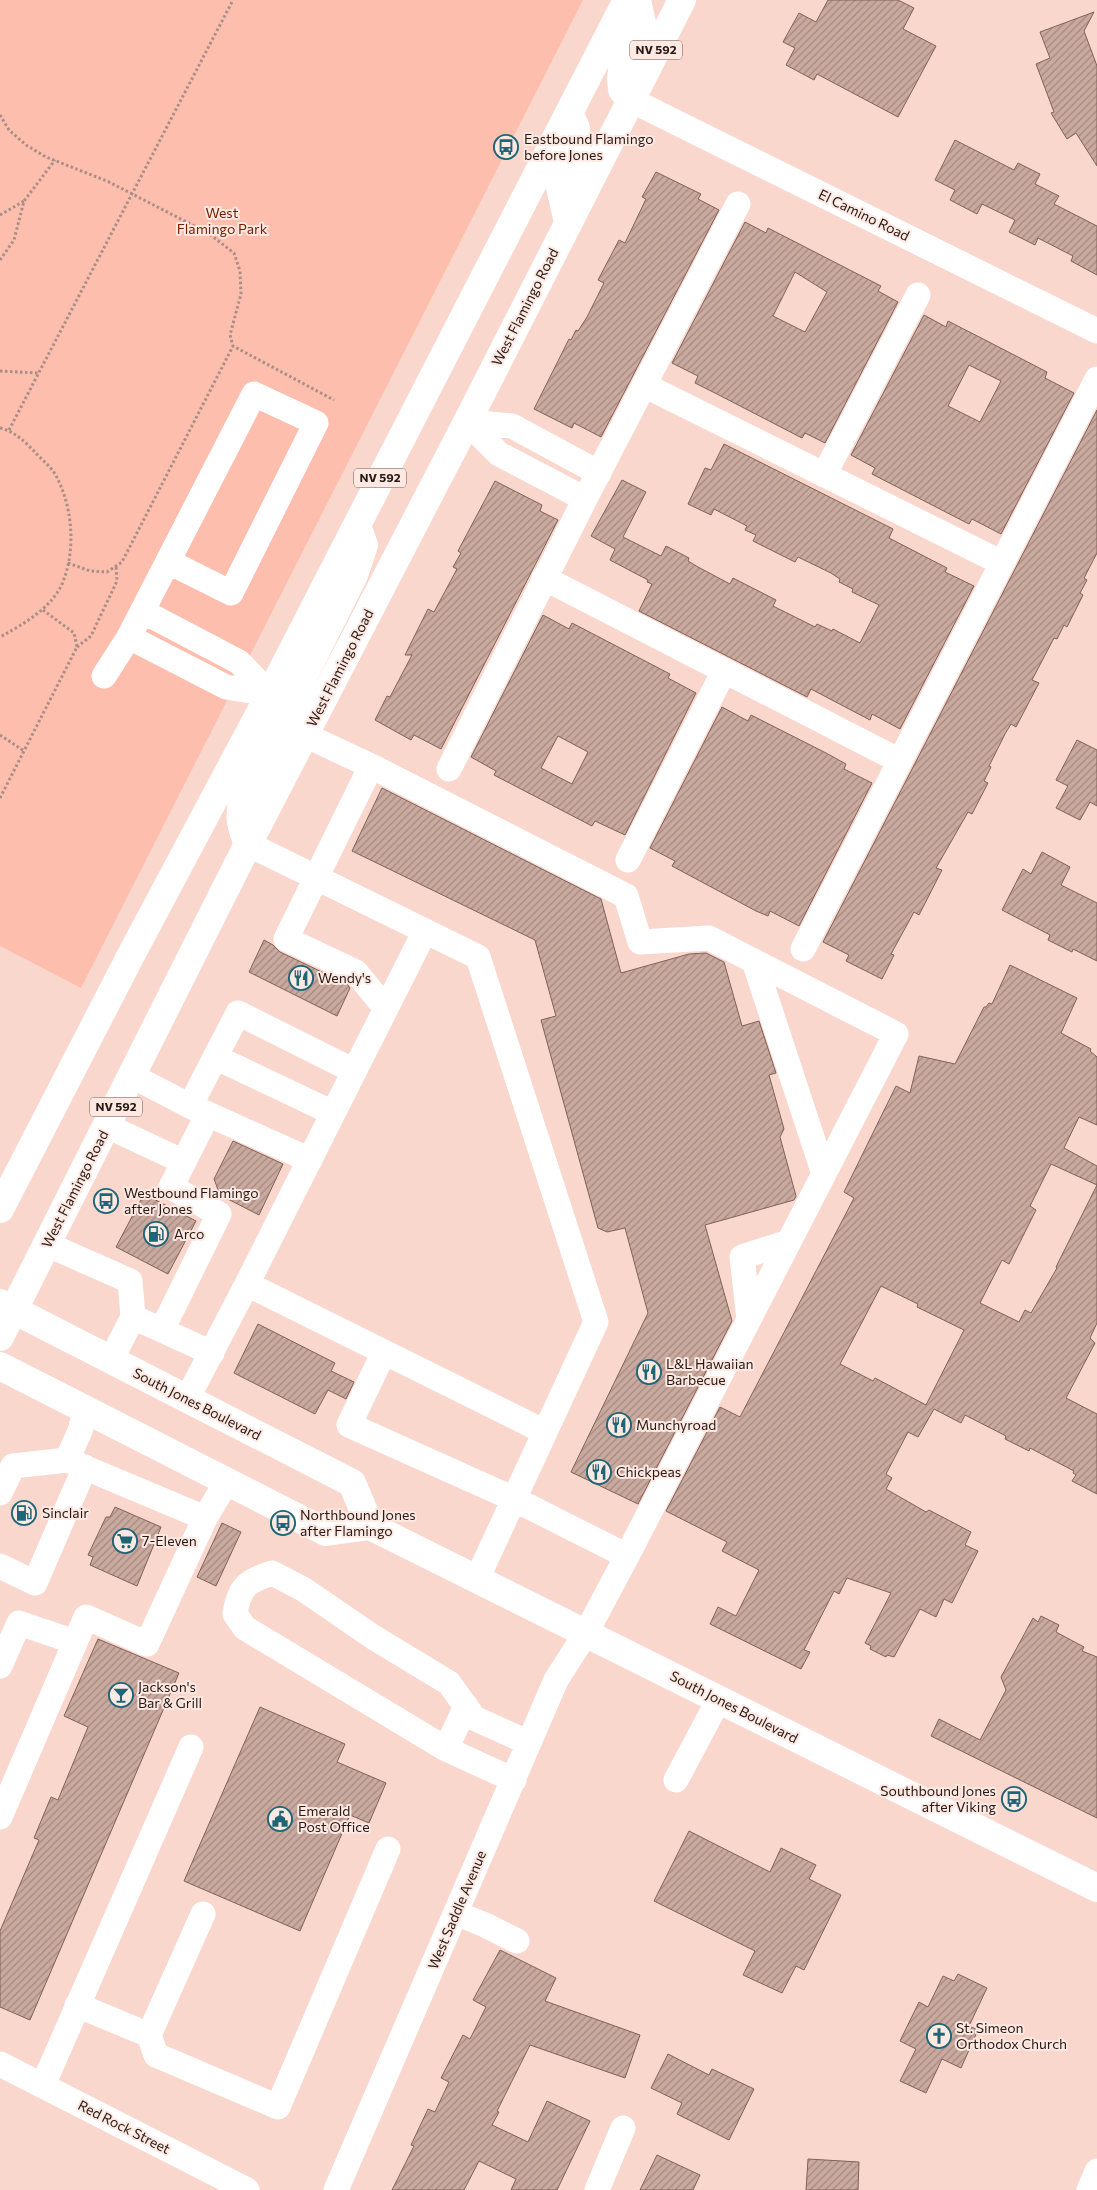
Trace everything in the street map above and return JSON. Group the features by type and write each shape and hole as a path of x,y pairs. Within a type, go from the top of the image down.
{"main road":[{"name":"NV 592","path":"0,1209 122,973 270,694 627,0"},
{"path":"630,100 622,90 621,78 623,63 642,22 637,0"},
{"name":"West Flamingo Road","path":"0,1337 7,1307 46,1244 107,1126 248,844 467,422 682,0"},
{"path":"568,222 560,183 577,145 576,128 569,113"},
{"path":"305,735 297,712 297,689 354,575 364,545 356,525"},
{"path":"248,844 240,823 243,799 280,723 282,708 270,694"},
{"name":"South Jones Boulevard","path":"7,1307 352,1483 370,1526 1097,1888"},
{"path":"0,1366 326,1532 370,1526"}],"street":[{"name":"El Camino Road","path":"630,100 1097,331"},
{"path":"449,769 544,578 738,204"},
{"path":"824,475 918,294"},
{"path":"803,949 1097,379"},
{"path":"644,385 1002,563"},
{"path":"104,676 129,637 254,394 316,424 231,593 168,562"},
{"path":"467,422 512,426 599,473"},
{"path":"467,422 498,454 585,499"},
{"path":"537,474 550,446"},
{"path":"544,578 900,761"},
{"path":"142,612 239,662 270,694"},
{"path":"129,637 226,687 270,694"},
{"path":"628,860 724,671"},
{"path":"305,735 626,896 640,942 709,938 754,961 824,1174"},
{"path":"370,766 286,939 356,972 386,1009"},
{"path":"248,844 478,957 596,1322 477,1579"},
{"path":"187,1399 425,931"},
{"name":"West Saddle Avenue","path":"336,2190 556,1680 586,1634 896,1034 754,961"},
{"path":"162,1330 219,1214 171,1187 184,1162 215,1057 238,1013 354,1071"},
{"path":"215,1057 333,1113"},
{"path":"132,1076 199,1110 310,1160"},
{"path":"107,1126 184,1162"},
{"path":"749,1320 742,1257 789,1242"},
{"path":"46,1244 130,1281 133,1317 111,1360"},
{"path":"247,1284 545,1432"},
{"path":"133,1317 212,1353"},
{"path":"384,1352 349,1425 514,1499 627,1556"},
{"path":"0,1566 35,1583 76,1464 80,1431 86,1410"},
{"path":"0,1493 13,1466 76,1464 205,1518"},
{"path":"1,1813 86,1617 147,1644 205,1518 227,1481"},
{"path":"514,1780 446,1748 245,1628 235,1614 238,1595 252,1580 272,1573 303,1589 373,1637 449,1683 474,1718 528,1743"},
{"path":"0,1666 9,1619 75,1642"},
{"path":"676,1780 719,1699"},
{"path":"446,1748 466,1706"},
{"path":"43,2085 191,1747"},
{"path":"203,1914 149,2036 156,2055 278,2107 388,1849"},
{"path":"456,1913 517,1941"},
{"path":"77,2005 149,2036"},
{"name":"Red Rock Street","path":"0,2064 247,2190"},
{"path":"597,2190 623,2128"},
{"path":"1089,2190 1097,2171"}],"path":[{"path":"9,430 233,0"},
{"path":"0,115 9,130 26,144 55,160 107,181 208,233 234,253 240,271 241,294 230,335 233,346 122,562 107,572 90,571 68,563"},
{"path":"0,215 24,201 55,160"},
{"path":"0,260 14,240 24,201"},
{"path":"233,346 334,400"},
{"path":"0,371 40,373"},
{"path":"0,428 9,430 26,442 54,474 69,510 70,550 64,580 43,610 0,637"},
{"path":"0,798 77,647 90,636 117,581 116,566"},
{"path":"43,610 74,633 77,647"},
{"path":"0,735 24,750"}],"green space":[{"name":"West Flamingo Park","path":"0,0 583,0 81,988 0,946"}],"building":[{"path":"828,0 898,0 914,8 903,29 936,46 898,117 817,74 814,80 786,65 795,48 783,42 799,13 816,22"},
{"path":"1094,12 1084,31 1097,66 1097,166 1076,133 1067,139 1051,113 1054,112 1036,64 1050,58 1040,32"},
{"path":"955,140 1014,170 1018,163 1040,174 1035,184 1059,196 1054,204 1097,226 1097,275 1071,261 1073,256 1038,238 1035,245 1009,232 1015,220 982,204 977,214 950,200 955,190 935,180"},
{"path":"656,172 701,194 698,199 719,210 601,437 574,423 572,428 534,409 569,339 571,340 576,330 578,331 587,317 604,283 598,280 619,240 625,243 646,199 642,197"},
{"path":"745,222 766,233 768,228 881,286 878,291 898,302 825,443 805,433 802,438 695,383 698,376 672,363","holes":["795,272 827,292 805,332 773,316"]},
{"path":"924,315 946,327 948,321 1047,372 1045,378 1074,393 1001,534 972,519 969,524 872,474 875,468 851,455","holes":["969,365 1001,381 980,422 948,406"]},
{"path":"1097,410 1097,553 1084,578 1087,580 1080,593 1083,595 1067,627 1064,625 1057,639 1054,638 1032,680 1039,683 1016,727 1011,724 1005,734 989,766 991,767 984,781 988,783 972,814 968,812 936,868 942,870 919,915 914,912 891,954 894,955 882,979 846,961 849,955 823,942"},
{"path":"724,444 893,529 889,538 947,568 945,572 974,586 900,729 872,714 870,720 811,689 807,697 639,611 652,584 610,560 615,549 591,536 622,480 646,492 623,537 661,556 666,546 689,558 688,561 698,567 730,584 733,578 776,600 773,606 815,627 817,624 832,631 833,629 860,643 879,605 852,592 853,589 839,582 840,579 831,573 798,557 795,562 753,541 756,535 745,530 747,526 714,509 711,515 688,504 705,468 711,470"},
{"path":"495,481 542,505 540,511 558,520 441,749 414,735 411,740 375,720 387,696 390,697 412,655 405,655 428,609 434,612 457,569 453,567 461,553 458,551"},
{"path":"543,615 569,629 572,623 670,674 668,678 696,693 625,835 595,821 592,826 494,775 496,771 471,757","holes":["558,736 588,752 572,784 541,768"]},
{"path":"722,707 748,721 751,715 826,753 846,764 844,769 872,783 799,926 770,911 768,916 756,911 672,866 675,861 650,848"},
{"path":"1077,740 1097,750 1097,806 1090,802 1080,820 1056,808 1068,786 1056,780"},
{"path":"382,788 601,899 621,973 689,954 706,953 724,962 742,1026 759,1021 776,1073 769,1075 784,1129 780,1137 796,1196 794,1200 705,1225 732,1321 638,1504 571,1472 648,1313 625,1228 607,1232 598,1228 541,1020 556,1016 535,940 352,851"},
{"path":"1042,852 1070,867 1061,885 1097,903 1097,961 1073,949 1072,952 1048,940 1050,935 1002,910 1023,869 1031,874"},
{"name":"Wendy's","path":"264,940 280,952 347,984 350,988 337,1016 249,972"},
{"path":"1010,965 1077,998 1061,1033 1091,1049 1090,1051 1097,1057 1097,1125 1079,1117 1064,1148 1097,1166 1097,1185 1097,1323 1090,1338 1095,1343 1066,1398 1097,1414 1097,1494 1072,1481 1076,1475 1073,1473 1074,1471 1030,1448 1029,1451 1005,1439 1006,1436 965,1415 961,1423 934,1409 918,1437 908,1432 886,1474 892,1478 886,1489 926,1512 929,1510 971,1532 965,1545 978,1551 952,1603 944,1599 936,1617 920,1609 894,1657 887,1655 886,1657 870,1649 871,1646 865,1643 891,1593 847,1578 839,1594 834,1591 804,1650 810,1652 801,1669 710,1624 718,1607 736,1616 759,1570 722,1551 727,1542 666,1511 720,1407 740,1417 854,1198 844,1192 896,1086 910,1093 919,1056 955,1064 984,1007 989,1003 992,1004","holes":["1051,1164 1097,1185 1031,1313 1025,1310 1019,1322 980,1303 1002,1260 1009,1264 1036,1210 1030,1206","881,1286 918,1304 917,1307 964,1330 926,1405 875,1378 873,1381 840,1364"]},
{"path":"233,1141 283,1164 259,1215 220,1195 214,1179"},
{"path":"144,1194 196,1221 168,1274 116,1247"},
{"path":"258,1324 335,1363 331,1371 354,1382 346,1399 328,1390 315,1414 234,1373"},
{"name":"7-Eleven","path":"115,1507 161,1527 137,1586 90,1565 93,1557 88,1555 106,1517 110,1517"},
{"path":"222,1523 241,1532 216,1586 197,1577"},
{"path":"1041,1616 1059,1625 1056,1632 1084,1647 1082,1651 1097,1657 1097,1818 931,1736 939,1719 980,1740 1006,1690 1001,1677 1033,1618 1038,1622"},
{"path":"98,1639 179,1673 30,2020 0,2007 0,1931 39,1840 34,1838 51,1797 58,1800 88,1727 64,1716"},
{"name":"Emerald Post Office","path":"260,1707 345,1744 337,1762 386,1783 369,1823 350,1815 300,1931 184,1881"},
{"path":"689,1831 770,1872 781,1848 816,1865 809,1879 841,1895 804,1970 796,1966 782,1993 743,1975 755,1951 654,1901"},
{"path":"500,1950 556,1978 545,2001 640,2035 625,2078 530,2045 492,2125 528,2142 547,2101 590,2121 557,2190 511,2190 516,2179 479,2161 464,2190 392,2190 414,2146 411,2145 428,2109 435,2112 449,2082 441,2078 463,2035 470,2039 486,2007 473,2000"},
{"name":"St. Simeon Orthodox Church","path":"958,1974 987,1988 969,2026 978,2030 961,2068 942,2059 926,2093 900,2081 916,2049 900,2041 919,2002 928,2007 943,1976 954,1981"},
{"path":"668,2054 709,2075 712,2069 754,2089 729,2140 677,2114 682,2103 651,2088"},
{"path":"657,2155 700,2175 693,2190 640,2190"},
{"path":"808,2159 859,2162 858,2190 806,2190"}],"place":[{"name":"Eastbound Flamingo before Jones","path":"506,147"},
{"name":"Wendy's","path":"301,978"},
{"name":"Westbound Flamingo after Jones","path":"106,1201"},
{"name":"Arco","path":"156,1234"},
{"name":"L&L Hawaiian Barbecue","path":"649,1372"},
{"name":"Munchyroad","path":"619,1425"},
{"name":"Chickpeas","path":"599,1472"},
{"name":"Sinclair","path":"24,1513"},
{"name":"Northbound Jones after Flamingo","path":"283,1523"},
{"name":"7-Eleven","path":"125,1541"},
{"name":"Jackson's Bar & Grill","path":"121,1695"},
{"name":"Southbound Jones after Viking","path":"1014,1799"},
{"name":"Emerald Post Office","path":"280,1819"},
{"name":"St. Simeon Orthodox Church","path":"939,2036"}]}
